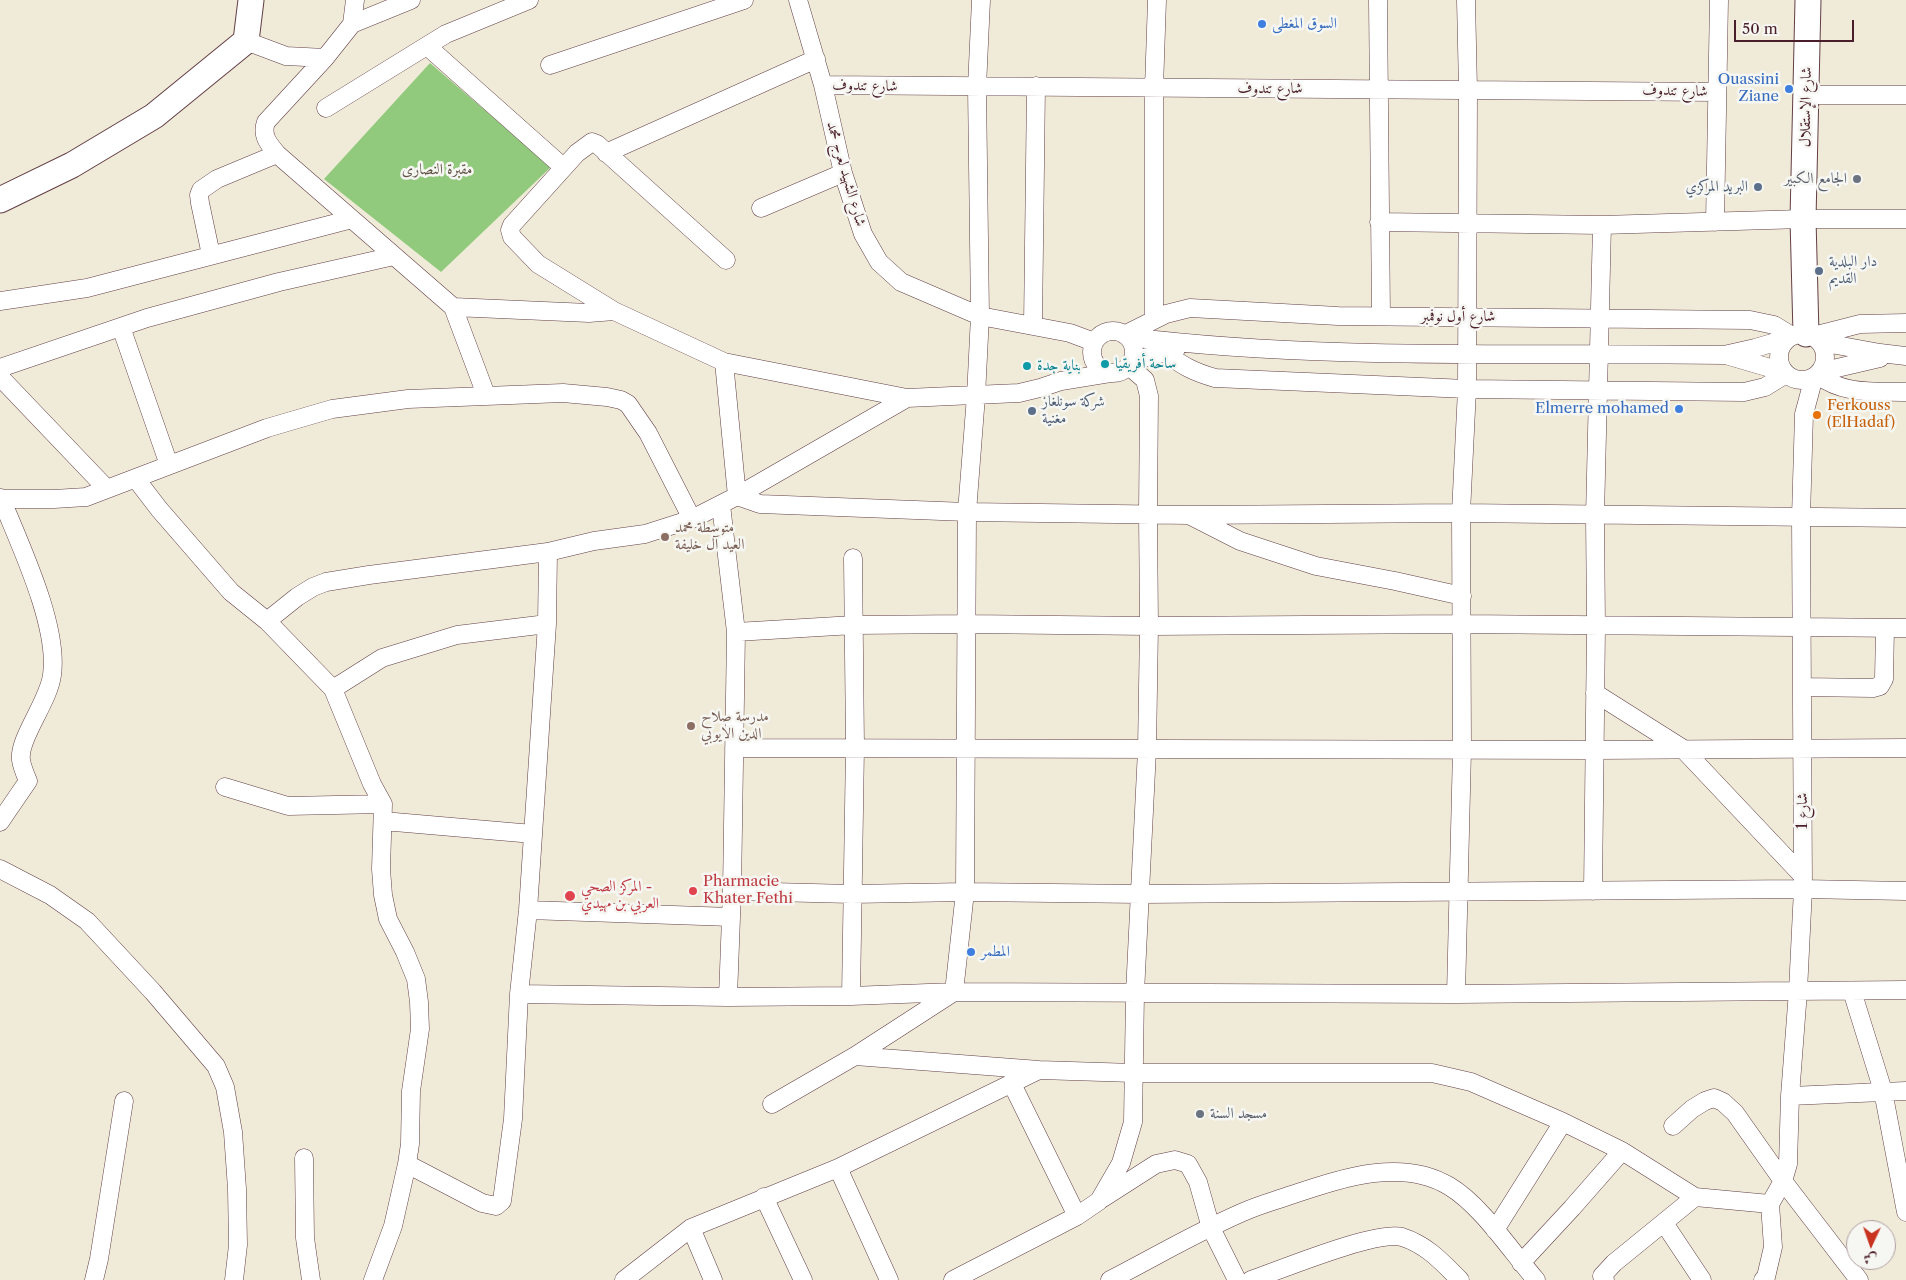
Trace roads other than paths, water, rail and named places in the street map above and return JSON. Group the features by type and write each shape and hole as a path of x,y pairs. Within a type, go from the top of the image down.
{"street":[{"path":"0,200 72,165 154,116 246,41 251,0"},
{"path":"352,24 355,0"},
{"path":"411,0 352,24 325,58 266,122 264,134 267,142 277,154 453,306 486,395"},
{"path":"326,108 446,34 529,0"},
{"path":"550,66 744,0"},
{"name":"شارع الشهيد لعرج محمد","path":"798,0 823,85 843,174 863,234 880,262 901,282 980,316 1070,333 1093,345"},
{"path":"954,992 965,892 967,512 980,316 977,87 981,0"},
{"path":"1154,320 1154,88 1157,0"},
{"path":"1378,0 1381,316"},
{"path":"1456,994 1462,750 1462,513 1467,389 1468,89 1466,0"},
{"path":"1715,222 1719,0"},
{"name":"شارع الإستقلال","path":"1803,337 1803,219 1808,0"},
{"path":"246,41 286,56 325,58"},
{"path":"426,46 563,167"},
{"path":"606,153 816,59"},
{"name":"شارع تندوف","path":"823,85 1717,92"},
{"path":"1033,325 1036,86"},
{"path":"1806,95 1906,96"},
{"path":"726,260 597,144 592,142 563,167 512,225 510,230 512,237 538,264 614,311 724,362 907,398 1019,393 1061,381 1110,372"},
{"path":"211,255 200,203 199,195 201,190 217,179 277,154"},
{"path":"761,208 843,174"},
{"path":"0,301 87,288 352,219"},
{"path":"1379,222 1602,225 1803,219 1906,219"},
{"path":"1593,891 1596,626 1595,516 1602,225"},
{"path":"0,368 121,327 279,282 394,256"},
{"path":"453,306 589,313 614,311"},
{"name":"شارع أول نوفمبر","path":"1128,336 1166,314 1190,308 1329,316 1758,321 1774,325 1803,337 1901,356"},
{"name":"شارع أول نوفمبر","path":"1128,336 1191,345 1343,352 1724,354 1855,325 1906,323"},
{"path":"121,327 169,465"},
{"path":"1061,381 1078,366 1098,337 1108,331 1120,331 1128,336 1134,349 1131,364 1117,373 1098,367 1094,361 1093,345"},
{"path":"1803,337 1824,348 1825,360 1817,375 1801,380 1786,374 1778,358 1782,345 1803,337"},
{"name":"شارع أول نوفمبر","path":"1131,364 1191,345"},
{"path":"1165,352 1180,365 1197,373 1215,378 1467,389 1744,392 1765,387 1786,374"},
{"name":"شارع أول نوفمبر","path":"1724,354 1786,374"},
{"name":"شارع أول نوفمبر","path":"1817,375 1858,362 1901,356"},
{"path":"724,362 736,496"},
{"path":"1099,1201 1121,1162 1133,1122 1135,993 1147,750 1149,390 1145,380 1131,364"},
{"name":"شارع 1","path":"1786,374 1804,414"},
{"path":"1817,375 1833,385 1848,389 1906,392"},
{"name":"شارع 1","path":"1770,1204 1784,1181 1788,1164 1790,1096 1798,991 1803,882 1801,517 1804,414 1817,375"},
{"path":"0,376 106,488"},
{"path":"0,822 28,781 20,760 21,746 44,702 52,677 53,659 51,641 40,598 29,566 0,498 54,499 86,496 136,479 267,428 332,409 408,399 563,393 607,397 621,400 628,404 648,433 692,519"},
{"path":"267,621 297,597 313,587 326,582 548,552 594,541 645,534 692,519 721,505 907,398"},
{"path":"136,479 159,509 231,592 267,621 333,689 383,813 382,895 388,919 416,979 420,1029 411,1091 410,1144 407,1164 393,1226 373,1280"},
{"path":"736,496 760,504 967,512 1189,515 1462,513 1595,516 1906,518"},
{"path":"721,505 736,632 732,891 728,998"},
{"path":"1189,515 1240,541 1316,566 1395,580 1462,596"},
{"path":"407,1164 482,1202 496,1206 502,1201 513,1120 519,994 528,910 548,624 548,552"},
{"path":"851,996 855,747 854,558"},
{"path":"333,689 382,658 457,635 548,624"},
{"path":"736,632 854,625 967,624 1149,626 1462,624 1906,628"},
{"path":"1802,686 1873,688 1880,686 1884,680 1885,628"},
{"path":"1594,694 1682,748 1803,882"},
{"path":"734,748 855,747 1147,750 1906,748"},
{"path":"225,787 288,806 383,813 533,834"},
{"path":"0,869 50,895 87,921 153,992 216,1066 225,1087 233,1132 238,1245 234,1280"},
{"path":"732,891 852,894 965,892 1141,894 1593,891 1803,882 1906,891"},
{"path":"528,910 731,917"},
{"path":"519,994 728,998 954,992 1456,994 1906,990"},
{"path":"1852,991 1883,1092 1906,1212"},
{"path":"772,1104 854,1056 954,992"},
{"path":"854,1056 1039,1070 1134,1073 1432,1073 1472,1082 1622,1150 1695,1197 1770,1204 1772,1247 1766,1277 1763,1280"},
{"path":"625,1280 691,1228 838,1168 1039,1070"},
{"path":"1012,1084 1077,1216"},
{"path":"1790,1096 1906,1091"},
{"path":"1674,1126 1692,1109 1705,1101 1714,1098 1723,1102 1735,1114 1860,1280"},
{"path":"94,1280 124,1101"},
{"path":"1495,1230 1563,1122"},
{"path":"1521,1263 1622,1150"},
{"path":"304,1158 305,1238 311,1280"},
{"path":"957,1279 1077,1216 1156,1164 1175,1160 1188,1164 1192,1170 1211,1228 1237,1280"},
{"path":"838,1168 889,1280"},
{"path":"1110,1280 1248,1210 1348,1178 1383,1173 1418,1174 1432,1177 1450,1186 1472,1204 1536,1280"},
{"path":"1602,1279 1614,1264 1695,1197"},
{"path":"764,1198 803,1280"},
{"path":"1664,1223 1702,1280"},
{"path":"691,1228 714,1280"},
{"path":"1251,1280 1368,1239 1400,1237 1432,1251 1460,1280"}],"place":[{"name":"السوق المغطى","path":"1262,24"},
{"name":"Ouassini Ziane","path":"1789,89"},
{"name":"الجامع الكبير","path":"1857,179"},
{"name":"البريد المركزي","path":"1758,187"},
{"name":"دار البلدية القديم","path":"1819,271"},
{"name":"ساحة أفريقيا","path":"1105,364"},
{"name":"بناية جدة","path":"1027,366"},
{"name":"Elmerre mohamed","path":"1679,409"},
{"name":"شركة سونلغاز مغنية","path":"1032,411"},
{"name":"Ferkouss (ElHadaf)","path":"1817,415"},
{"name":"متوسطة محمد العيد آل خليفة","path":"665,537"},
{"name":"مدرسة صلاح الدين الايوبي","path":"691,726"},
{"name":"Pharmacie Khater Fethi","path":"693,891"},
{"name":"المركز الصحي - العربي بن مهيدي","path":"570,896"},
{"name":"المطمر","path":"971,952"},
{"name":"مسجد السنة","path":"1200,1114"}],"park label":[{"name":"مقبرة النصارى","path":"437,170"}]}
